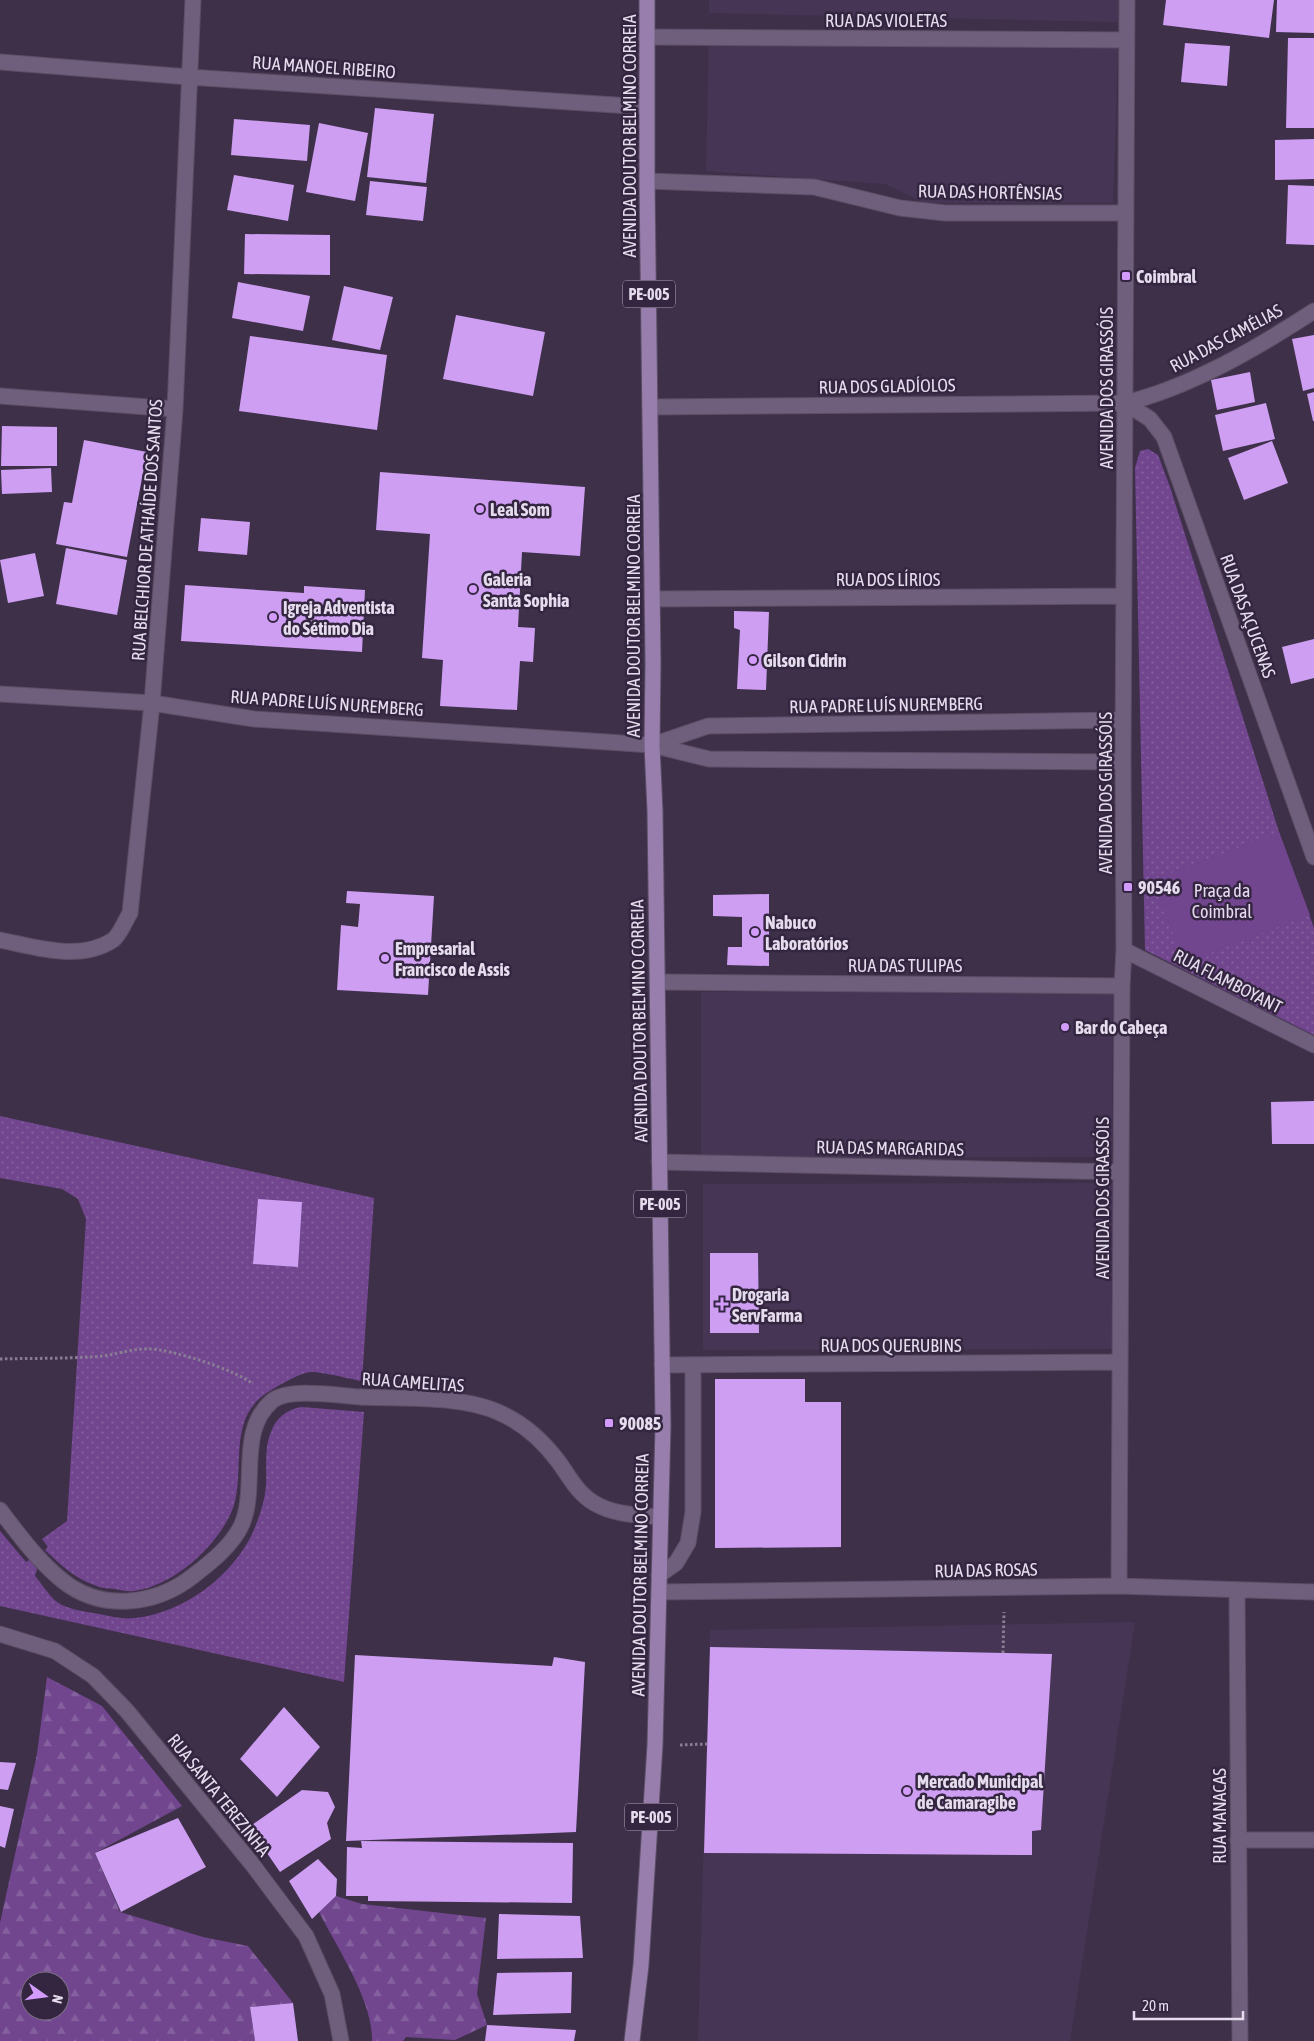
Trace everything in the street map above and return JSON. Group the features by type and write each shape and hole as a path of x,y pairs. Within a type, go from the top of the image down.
{"main road":[{"name":"AVENIDA DOUTOR BELMINO CORREIA","path":"632,2041 641,1965 654,1773 662,1365 652,745 646,107 647,0"}],"street":[{"name":"RUA BELCHIOR DE ATHAÍDE DOS SANTOS","path":"0,940 55,951 92,950 115,939 130,913 152,703 176,409 193,0"},
{"name":"AVENIDA DOS GIRASSÓIS","path":"1119,1586 1122,986 1124,950 1123,720 1127,0"},
{"name":"RUA DAS VIOLETAS","path":"646,37 1127,40"},
{"name":"RUA MANOEL RIBEIRO","path":"0,62 189,77 646,107"},
{"name":"RUA DAS HORTÊNSIAS","path":"647,181 814,187 900,208 945,213 1126,213"},
{"name":"RUA DAS CAMÉLIAS","path":"1125,403 1149,397 1208,373 1314,311"},
{"path":"0,396 176,409"},
{"name":"RUA DOS GLADÍOLOS","path":"650,407 1125,403"},
{"name":"RUA DAS AÇUCENAS","path":"1125,403 1150,419 1164,437 1314,857"},
{"name":"RUA DOS LÍRIOS","path":"652,599 1124,596"},
{"name":"RUA PADRE LUÍS NUREMBERG","path":"0,694 152,703 254,719 652,745 709,759 1123,762"},
{"name":"RUA PADRE LUÍS NUREMBERG","path":"652,745 708,726 1123,720"},
{"name":"RUA FLAMBOYANT","path":"1124,950 1314,1045"},
{"name":"RUA DAS TULIPAS","path":"657,982 1122,986"},
{"name":"RUA DAS MARGARIDAS","path":"659,1162 1121,1172"},
{"name":"RUA DOS QUERUBINS","path":"662,1365 1120,1362"},
{"path":"659,1575 676,1562 688,1543 693,1512 693,1365"},
{"name":"RUA CAMELITAS","path":"272,1401 297,1393 463,1402 499,1412 521,1424 541,1441 575,1487 594,1503 619,1513 660,1517"},
{"path":"0,1510 42,1562 64,1582 89,1596 108,1601 128,1602 142,1601 164,1594 184,1583 211,1561 241,1525 249,1493 253,1435 260,1415 272,1401"},
{"name":"RUA DAS ROSAS","path":"659,1592 1119,1586 1314,1592"},
{"name":"RUA MANACAS","path":"1237,1590 1240,2041"},
{"name":"RUA SANTA TEREZINHA","path":"0,1634 55,1651 93,1676 127,1711 252,1864 306,1936 332,1994 341,2041"},
{"path":"1238,1840 1314,1840"}],"path":[{"path":"0,1359 106,1356 133,1349 150,1348 225,1370 249,1381 272,1401"},
{"path":"1003,1653 1004,1589"}],"shaded area":[{"path":"709,0 1118,0 1118,22 709,13"},
{"path":"709,38 1118,48 1113,203 925,203 885,184 706,171"},
{"path":"1113,991 1112,1157 701,1158 701,992"},
{"path":"1114,1183 1114,1349 703,1350 703,1184"},
{"name":"Mercado Municipal de Camaragibe","path":"1135,1622 1070,2041 698,2041 710,1630"}],"green space":[{"name":"Praça da Coimbral","path":"1148,449 1158,455 1170,487 1279,832 1314,928 1314,1035 1145,950 1135,468 1140,451"},
{"path":"1279,832 1310,915 1184,963 1153,880"},
{"path":"0,1116 374,1198 362,1381 310,1372 299,1375 260,1398 250,1410 244,1423 239,1453 238,1484 231,1513 224,1526 204,1552 191,1563 163,1582 149,1588 129,1591 99,1587 75,1575 45,1550 48,1547 42,1539 67,1521 86,1219 78,1199 62,1189 0,1178"},
{"path":"301,1407 364,1412 344,1682 0,1606 0,1531 26,1562 31,1559 37,1569 35,1576 51,1597 70,1608 119,1618 135,1618 171,1609 205,1590 233,1563 253,1532 264,1497 267,1451 271,1432 282,1415"},
{"path":"47,1677 102,1706 182,1806 95,1853 120,1912 203,1937 248,1946 293,2003 250,2007 255,2041 0,2041 0,1923 37,1754"},
{"path":"336,1896 362,1904 486,1918 477,1994 487,2025 455,2040 406,2037 403,2041 372,2041 367,2009 353,1975 319,1912"}],"building":[{"path":"1166,0 1274,0 1269,38 1163,25"},
{"path":"1277,0 1314,0 1314,33 1276,32"},
{"path":"1288,38 1314,38 1314,128 1286,128"},
{"path":"1185,43 1230,46 1227,86 1181,82"},
{"path":"375,108 434,114 426,183 367,177"},
{"path":"234,119 310,125 307,161 231,155"},
{"path":"319,123 368,133 355,201 306,192"},
{"path":"1314,139 1314,179 1275,180 1275,140"},
{"path":"234,175 294,185 288,221 227,210"},
{"path":"370,181 427,187 423,221 366,215"},
{"path":"1288,185 1314,186 1314,245 1286,244"},
{"path":"245,234 330,235 330,275 244,274"},
{"path":"238,282 310,296 303,331 232,318"},
{"path":"344,286 393,297 380,350 332,340"},
{"path":"456,315 545,332 533,396 443,379"},
{"path":"1314,335 1314,388 1303,391 1292,339"},
{"path":"250,336 387,355 377,430 239,411"},
{"path":"1250,372 1255,402 1217,410 1211,380"},
{"path":"1314,392 1314,421 1313,421 1307,394"},
{"path":"1266,403 1275,439 1223,451 1215,415"},
{"path":"2,426 57,427 57,466 1,466"},
{"path":"84,440 147,452 127,557 56,544 64,502 72,503"},
{"path":"1272,441 1288,483 1244,500 1228,458"},
{"path":"51,468 52,492 2,494 1,470"},
{"path":"380,472 585,487 580,556 522,552 518,627 535,628 533,662 520,661 517,710 440,706 443,660 422,658 430,534 376,530"},
{"path":"201,518 250,522 247,555 198,551"},
{"path":"66,548 127,560 117,615 56,604"},
{"path":"35,553 44,596 8,603 0,560"},
{"name":"Igreja Adventista do Sétimo Dia","path":"185,585 304,593 304,586 365,590 362,652 181,641"},
{"name":"Gilson Cidrin","path":"734,611 769,612 766,690 737,689 740,630 734,628"},
{"path":"1314,639 1314,678 1291,684 1282,647"},
{"name":"Empresarial Francisco de Assis","path":"347,891 434,896 428,995 337,990 341,925 358,927 360,904 346,903"},
{"name":"Nabuco Laboratórios","path":"769,894 769,966 727,965 728,947 742,947 742,917 713,916 713,895"},
{"path":"1314,1101 1314,1144 1272,1144 1271,1102"},
{"path":"258,1199 302,1202 298,1267 253,1264"},
{"path":"710,1253 758,1253 759,1333 710,1333"},
{"path":"715,1379 805,1379 805,1402 841,1402 841,1547 715,1548"},
{"path":"710,1647 1052,1654 1041,1830 1032,1831 1032,1855 704,1853"},
{"path":"355,1655 552,1666 554,1657 585,1662 576,1832 346,1841"},
{"path":"284,1707 320,1747 277,1797 240,1759"},
{"path":"0,1762 16,1763 8,1790 0,1789"},
{"path":"302,1790 328,1792 335,1807 327,1823 331,1839 280,1872 249,1827"},
{"path":"0,1806 14,1809 5,1848 0,1846"},
{"path":"178,1818 206,1867 121,1912 95,1853"},
{"path":"361,1841 573,1843 572,1903 368,1901 368,1896 346,1896 347,1847 362,1848"},
{"path":"318,1859 337,1879 336,1896 312,1919 289,1881"},
{"path":"499,1914 580,1916 583,1958 497,1959"},
{"path":"572,1972 571,2013 493,2015 497,1973"},
{"path":"293,2003 298,2041 255,2041 250,2007"},
{"path":"487,2025 576,2030 574,2041 485,2041"}],"place":[{"name":"Coimbral","path":"1126,276"},
{"name":"Leal Som","path":"480,509"},
{"name":"Galeria Santa Sophia","path":"473,589"},
{"name":"Igreja Adventista do Sétimo Dia","path":"273,617"},
{"name":"Gilson Cidrin","path":"753,660"},
{"name":"90546","path":"1128,887"},
{"name":"Nabuco Laboratórios","path":"755,932"},
{"name":"Empresarial Francisco de Assis","path":"385,958"},
{"name":"Bar do Cabeça","path":"1065,1027"},
{"name":"Drogaria ServFarma","path":"722,1304"},
{"name":"90085","path":"609,1423"},
{"name":"Mercado Municipal de Camaragibe","path":"907,1791"}]}
